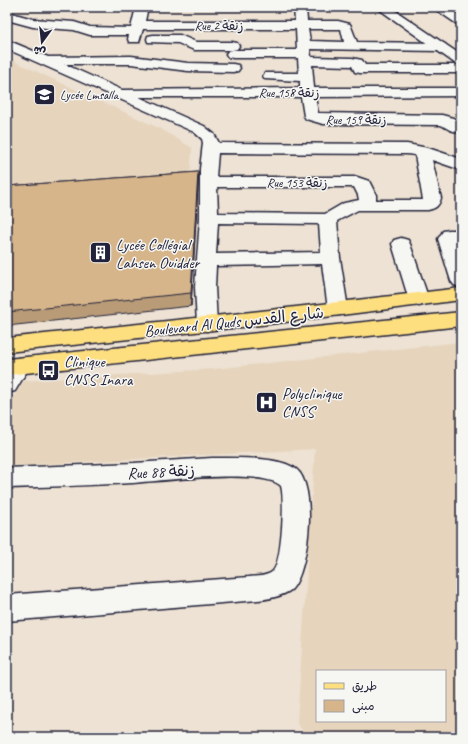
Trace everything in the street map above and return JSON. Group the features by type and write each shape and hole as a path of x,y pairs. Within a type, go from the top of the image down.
{"main road":[{"name":"Boulevard Al Quds شارع القدس","path":"7,345 338,310 461,294"},
{"name":"Boulevard Al Quds شارع القدس","path":"13,367 461,320"}],"street":[{"path":"131,60 142,7"},
{"name":"Rue 159 زنقة","path":"300,7 306,77 310,113 312,116 315,118 442,120 448,121 454,127 461,128"},
{"path":"382,7 461,61"},
{"path":"438,7 461,21"},
{"path":"8,12 25,9"},
{"path":"8,12 30,24 75,26 87,35 136,32 175,39 194,46 233,50 304,53 357,63 362,74 461,68"},
{"path":"232,25 234,92"},
{"name":"Rue 2 زنقة","path":"136,32 232,25 344,26 346,27 352,45"},
{"path":"7,44 204,132 211,139 208,169 209,218 206,260 207,324"},
{"path":"304,53 352,45 440,47"},
{"path":"45,60 131,60 188,67 233,68"},
{"path":"270,76 306,77"},
{"name":"Rue 158 زنقة","path":"118,93 461,92"},
{"path":"210,148 407,149 422,152 461,165"},
{"path":"209,218 328,219 353,206 422,206 430,204 432,198 422,152"},
{"name":"Rue 153 زنقة","path":"209,182 357,182 363,185 367,195 368,205"},
{"path":"328,219 331,258 338,310"},
{"path":"461,235 447,237 450,252 461,280"},
{"path":"401,244 419,300"},
{"path":"206,260 331,258"},
{"path":"7,385 13,367"},
{"name":"Rue 88 زنقة","path":"7,478 221,468 261,468 271,469 286,476 293,487 295,500 290,563 283,579 275,584 249,589 7,608"}],"shaded area":[{"name":"Lycée Lmsalla","path":"7,58 161,129 192,148 190,181 7,194"},
{"path":"461,342 461,737 307,737 297,723 315,449 7,466 7,406 24,381 214,369"}],"building":[{"name":"Lycée Collégial Lahsen Ouidder","path":"198,172 191,293 7,312 7,186"}],"place":[{"name":"Lycée Lmsalla","path":"45,94"},
{"name":"Lycée Collégial Lahsen Ouidder","path":"101,253"},
{"name":"Clinique CNSS Inara","path":"49,370"},
{"name":"Polyclinique CNSS","path":"266,402"}]}
